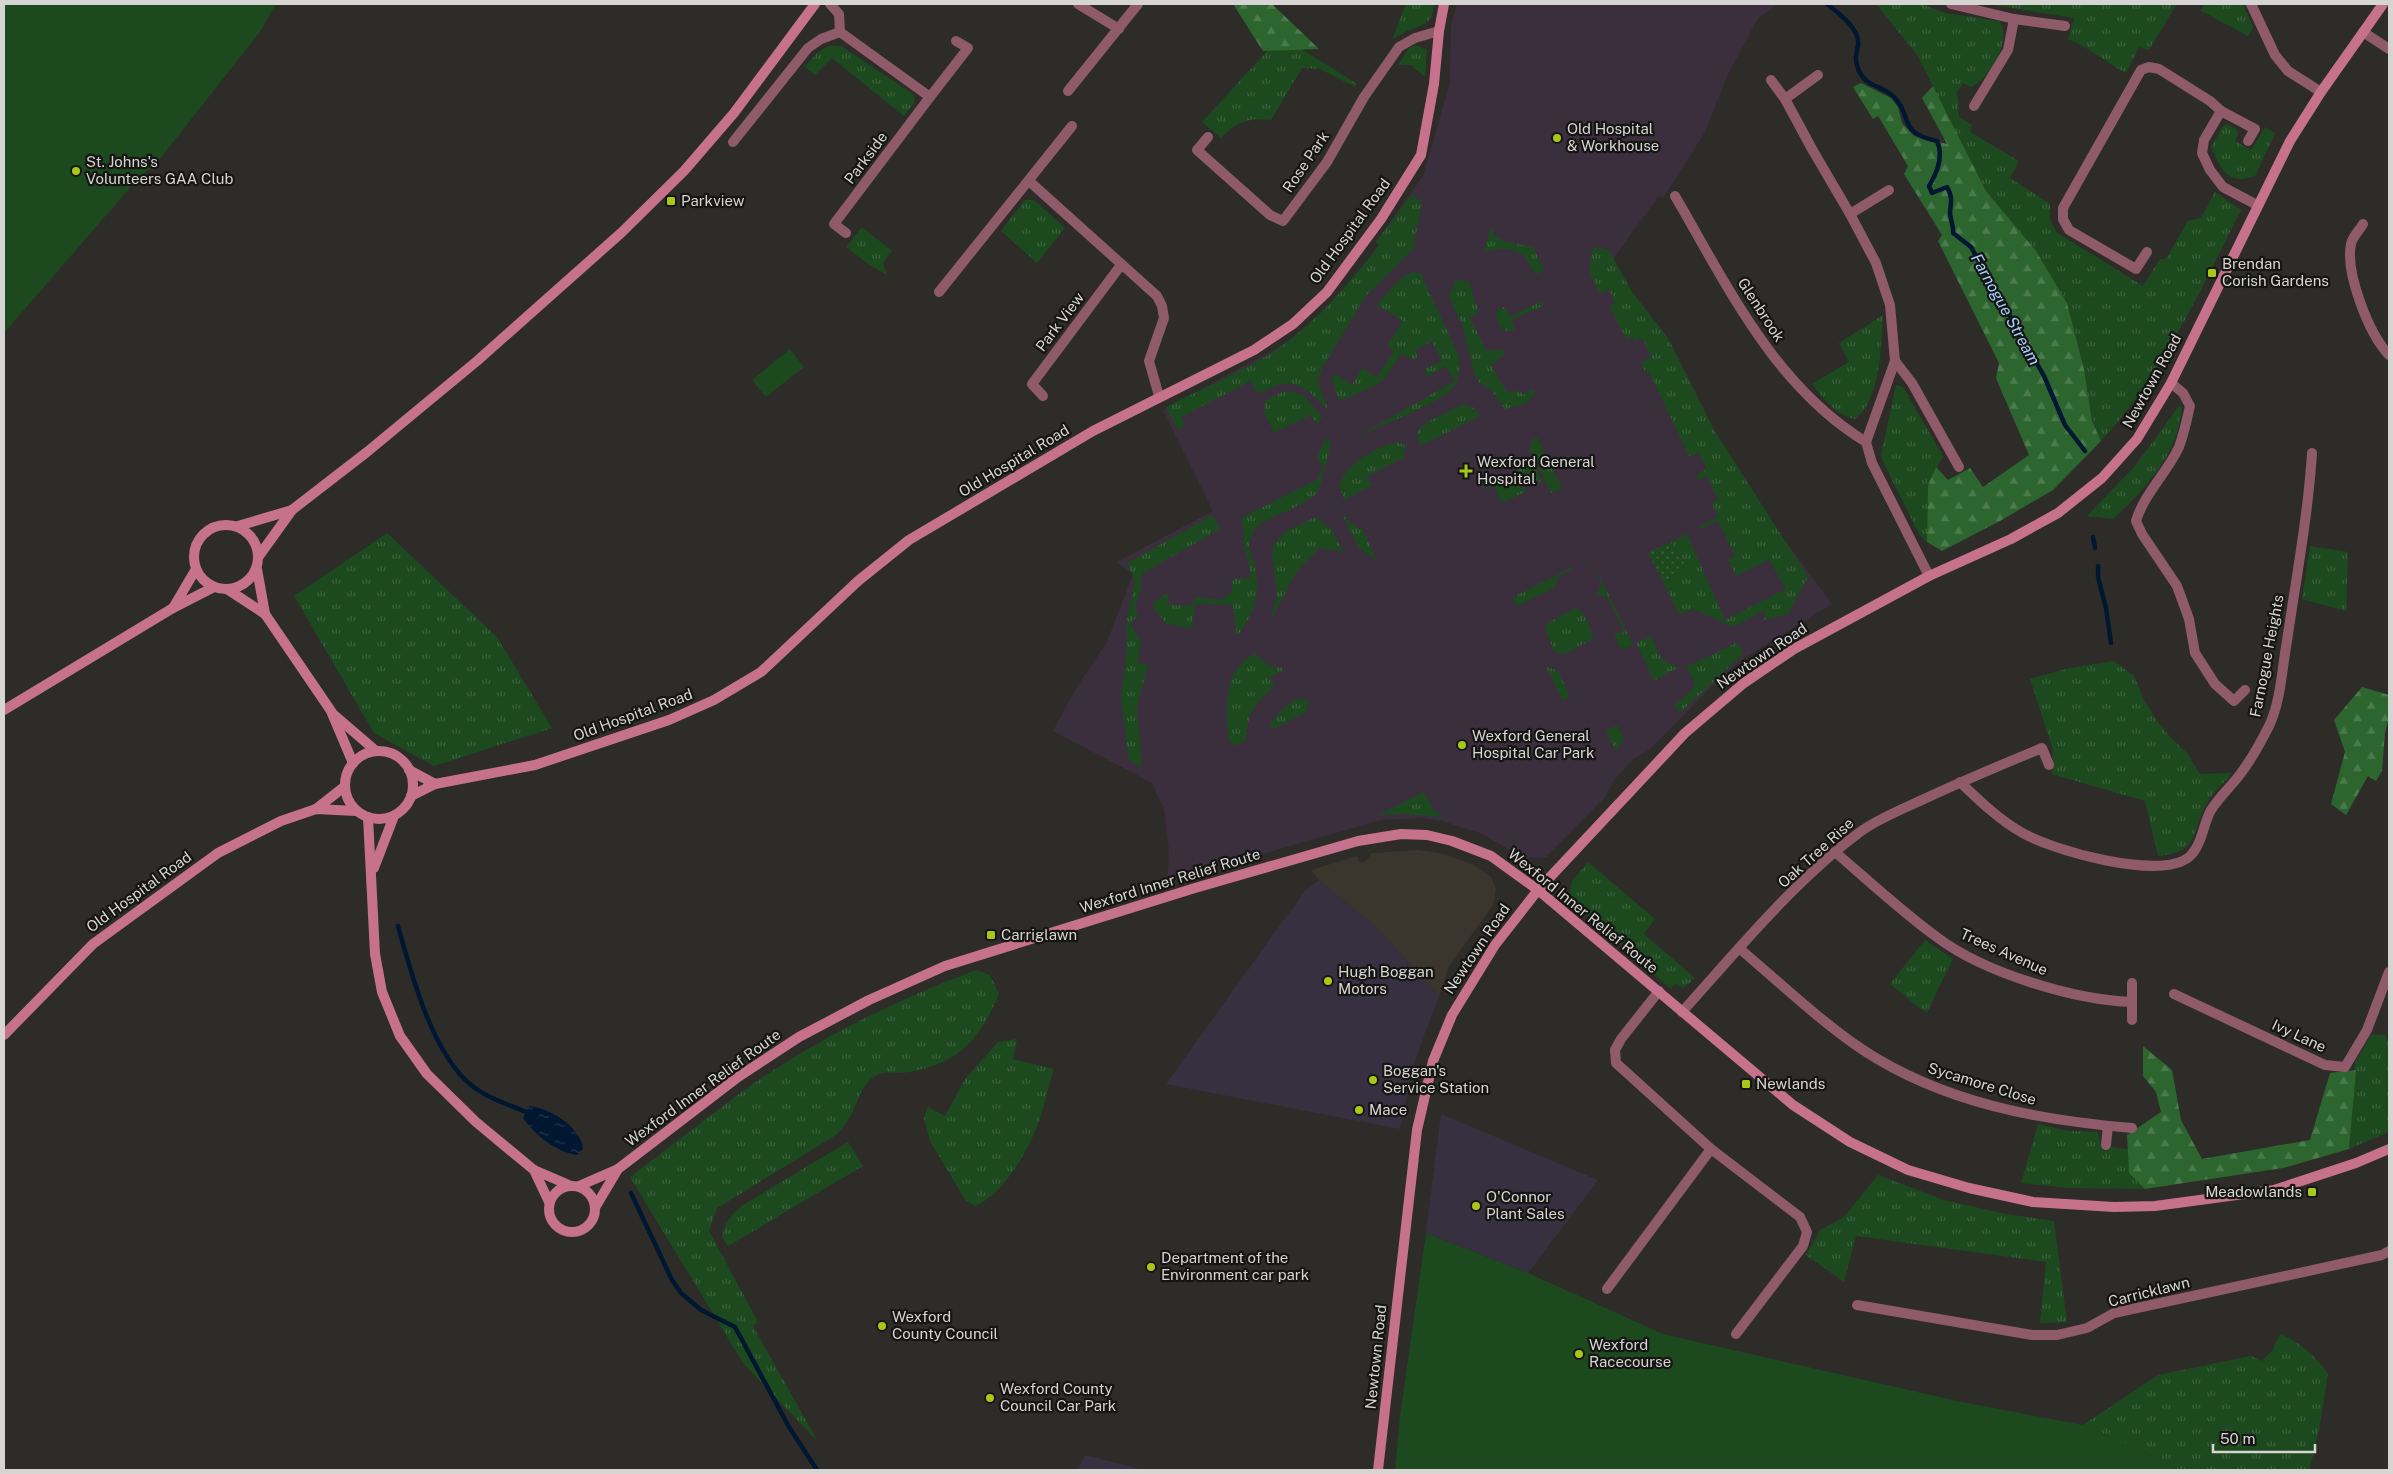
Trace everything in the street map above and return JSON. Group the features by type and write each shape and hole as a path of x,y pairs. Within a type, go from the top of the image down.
{"street":[{"path":"259,556 292,510 478,361 621,233 684,171 734,113 815,4"},
{"path":"830,4 839,14 840,32"},
{"path":"1078,4 1119,29"},
{"path":"1068,91 1138,4"},
{"name":"Old Hospital Road","path":"411,796 435,784 535,765 668,720 714,700 761,672 858,581 909,540 1087,435 1159,396 1254,350 1293,324 1327,292 1381,219 1420,155 1434,84 1439,31 1444,4"},
{"path":"1956,4 2014,19 2065,26"},
{"path":"2250,4 2279,60 2288,71 2321,92"},
{"name":"Newtown Road","path":"1378,1470 1417,1130 1433,1061 1452,1015 1476,973 1516,916 1538,890 1685,733 1744,683 1794,649 1929,576 2011,539 2058,513 2102,478 2138,439 2172,383 2257,205 2290,142 2321,92 2383,4"},
{"path":"1974,106 2008,50 2014,19"},
{"name":"Rose Park","path":"1208,137 1197,150 1270,215 1283,221 1327,162 1364,97 1399,47 1415,38 1439,31"},
{"path":"840,32 930,97"},
{"path":"733,142 808,48 821,39 840,32"},
{"path":"2363,32 2389,49"},
{"name":"Parkside","path":"846,234 834,224 968,48 956,41"},
{"path":"2147,252 2136,269 2070,230 2063,219 2063,208 2141,70 2149,67 2159,70 2210,101 2221,111 2255,129 2248,141"},
{"path":"1785,99 1818,75"},
{"path":"1771,80 1785,99 1812,150 1850,214 1884,284 1890,305 1895,361 1866,442 1872,463 1929,576"},
{"path":"2221,111 2204,140 2202,153 2210,170 2223,187 2257,205"},
{"path":"939,292 1072,126"},
{"path":"1029,181 1156,296 1162,306 1164,318 1149,361 1159,396"},
{"path":"1850,214 1889,190"},
{"name":"Glenbrook","path":"1675,196 1756,335 1816,406 1842,428 1866,442"},
{"path":"2363,224 2351,242 2351,269 2374,334 2389,356"},
{"name":"Park View","path":"1043,396 1032,384 1121,265"},
{"path":"1895,361 1912,383 1959,467"},
{"path":"2172,383 2183,393 2190,406 2186,424 2179,447 2140,507 2136,521 2142,534 2177,586 2189,619 2194,653 2214,684 2234,701 2246,690"},
{"name":"Farnogue Heights","path":"1960,782 2023,834 2061,848 2109,862 2138,865 2175,864 2189,857 2198,843 2210,811 2252,758 2270,724 2278,693 2295,588 2312,454"},
{"path":"292,510 238,526 220,525 203,534 195,551 196,569 203,580 214,587 226,589 265,614 330,711 353,763"},
{"path":"238,526 249,533 256,544 259,556 257,569 265,614"},
{"path":"173,608 196,569"},
{"path":"226,589 244,583 257,569"},
{"path":"4,710 173,608 214,587"},
{"path":"330,711 376,751"},
{"name":"Oak Tree Rise","path":"1682,1012 1791,894 1835,852 1867,828 1960,782 2042,748 2049,765"},
{"path":"376,751 390,752 401,759 409,770 413,783 411,796 404,808 394,816 381,819 368,818 356,811 348,800 344,788 346,774 353,763 363,754 376,751"},
{"path":"409,770 435,784"},
{"name":"Old Hospital Road","path":"4,1035 92,944 218,853 281,821 316,809 344,788"},
{"name":"Old Hospital Road","path":"316,809 356,811"},
{"path":"372,873 394,816"},
{"path":"368,818 376,954 382,992 400,1036 427,1074 476,1122 534,1170 587,1190 593,1197 596,1206 595,1215 591,1223 584,1229 575,1232 566,1231 558,1227 552,1220 549,1212 549,1202 534,1170"},
{"name":"Wexford Inner Relief Route","path":"574,1185 618,1169 765,1058 799,1037 869,1000 946,966 1195,888 1358,841 1401,834 1427,835 1471,848 1490,856 1538,890 1793,1105 1850,1142 1908,1170 1969,1188 2033,1202 2114,1207 2155,1206 2274,1190 2389,1150"},
{"name":"Trees Avenue","path":"1835,852 1939,939 1974,960 2044,987 2103,1000 2132,1002"},
{"name":"Sycamore Close","path":"1740,949 1861,1048 1913,1078 1952,1093 2022,1114 2054,1120 2132,1128"},
{"name":"Ivy Lane","path":"2174,994 2325,1065 2345,1067 2367,1030 2389,972"},
{"path":"2132,983 2132,1020"},
{"path":"1659,991 1621,1039 1615,1050 1616,1062 1711,1149 1800,1217 1807,1232 1802,1246 1736,1334"},
{"path":"2106,1145 2108,1126"},
{"path":"1607,1289 1711,1149"},
{"name":"Wexford Inner Relief Route","path":"596,1206 618,1169"},
{"path":"549,1202 560,1188 574,1185"},
{"name":"Carricklawn","path":"1857,1305 2009,1332 2057,1335 2087,1328 2114,1313 2382,1255 2389,1251"}],"shaded area":[{"name":"Wexford General Hospital","path":"1457,4 1776,4 1757,20 1727,76 1705,132 1663,198 1658,197 1613,259 1632,292 1668,338 1714,430 1769,519 1832,604 1744,658 1720,678 1649,750 1634,758 1615,779 1604,798 1546,857 1524,858 1480,833 1442,821 1423,818 1381,820 1167,879 1169,851 1164,809 1152,783 1053,731 1075,690 1107,642 1133,574 1117,562 1213,511 1163,410 1286,343 1322,312 1356,275 1379,245 1376,242 1423,176 1450,83 1451,25"},
{"path":"1418,850 1444,854 1474,865 1491,877 1496,889 1493,905 1449,966 1439,996 1377,928 1319,880 1311,870 1357,856 1359,862 1366,861 1372,853"},
{"path":"1319,880 1377,928 1439,996 1413,1066 1400,1129 1166,1084 1304,892"},
{"path":"1441,1114 1598,1180 1528,1273 1426,1233"},
{"path":"1085,1455 1144,1470 1078,1470"}],"green space":[{"name":"St. Johns's Volunteers GAA Club","path":"4,4 276,4 260,32 159,160 135,182 4,333"},
{"path":"1233,4 1272,4 1319,49 1263,51"},
{"path":"1406,4 1434,4 1432,16 1424,24 1392,40"},
{"path":"1876,4 1922,4 1945,13 1999,21 2003,28 2003,38 1997,58 1992,68 1978,83 1971,87 1963,83 1956,94 1959,117 1972,125 1970,132 2019,161 2010,178 2050,204 2050,219 2056,232 2143,286 2160,259 2166,259 2188,221 2201,218 2215,192 2241,210 2195,301 2162,360 2123,415 2101,441 2092,421 2084,369 2067,303 2036,251 1986,191 1918,56"},
{"path":"1987,4 2177,4 2149,50 2139,47 2126,73 2083,46 2068,39 2074,18"},
{"path":"2206,4 2243,4 2253,27 2248,36 2200,10"},
{"path":"1281,36 1357,84 1355,87 1320,69 1302,68 1271,120 1256,119 1237,124 1221,138 1202,122"},
{"path":"1416,45 1427,50 1425,77 1411,65 1398,65 1409,48"},
{"path":"829,46 841,46 913,94 915,102 904,116 832,58 815,75 805,67 817,53"},
{"path":"1861,83 1891,98 1898,107 1902,123 1914,136 1947,144 1922,98 1933,86 1986,191 2036,251 2067,303 2084,369 2092,421 2101,441 2053,490 2000,521 1942,551 1927,542 1928,486 1936,467 1948,480 1970,468 1983,487 2029,455 1996,378 1999,363 1938,241 1942,235 1904,174 1908,166 1878,116 1873,119 1853,87"},
{"path":"2227,124 2237,129 2238,134 2235,141 2251,150 2265,127 2275,133 2255,176 2245,179 2231,177 2218,162 2211,147 2223,126"},
{"path":"1412,194 1422,203 1413,249 1365,297 1321,370 1318,382 1328,409 1305,389 1298,386 1282,384 1261,393 1256,391 1251,381 1181,417 1185,426 1178,430 1166,407 1260,360 1300,332 1325,309 1358,271 1379,245 1376,242"},
{"path":"1025,200 1034,200 1065,228 1037,263 1001,231"},
{"path":"862,227 892,251 883,263 887,275 846,247"},
{"path":"1490,229 1493,229 1493,235 1506,242 1533,247 1544,270 1537,274 1534,273 1529,262 1522,255 1512,250 1501,249 1484,252"},
{"path":"1593,247 1609,250 1632,292 1668,338 1714,430 1808,577 1788,614 1764,620 1766,610 1733,627 1693,609 1679,615 1663,582 1680,572 1683,558 1676,555 1671,542 1687,534 1725,620 1786,589 1769,560 1736,576 1728,559 1735,556 1718,521 1701,529 1699,526 1718,517 1711,502 1718,500 1707,476 1698,480 1696,475 1707,469 1699,453 1689,456 1649,372 1646,374 1641,362 1652,356 1642,338 1635,341 1632,337 1627,340 1609,306 1615,302 1609,289 1599,293 1589,271"},
{"path":"1414,272 1421,274 1459,356 1457,382 1452,389 1433,402 1356,437 1455,381 1445,366 1427,377 1425,369 1442,361 1432,341 1415,350 1418,357 1414,359 1401,354 1385,378 1374,386 1342,400 1338,398 1332,379 1335,374 1352,385 1362,368 1377,377 1394,351 1387,346 1403,321 1377,305 1398,281"},
{"path":"1455,280 1468,281 1479,312 1470,318 1486,350 1503,350 1503,355 1491,366 1507,392 1520,391 1523,395 1533,389 1535,392 1527,403 1505,409 1492,391 1479,382 1475,375 1463,327 1449,297"},
{"path":"1541,301 1543,306 1511,320 1515,330 1506,331 1501,328 1496,316 1498,309 1504,307 1510,317"},
{"path":"1883,315 1880,356 1875,386 1864,410 1855,419 1848,417 1831,406 1812,384 1849,362 1839,343"},
{"path":"790,349 804,367 766,397 752,380"},
{"path":"1896,385 1903,387 1943,456 1928,486 1927,542 1919,534 1881,455"},
{"path":"1290,391 1304,396 1322,417 1317,424 1311,415 1274,433 1265,414 1264,402 1282,392"},
{"path":"1463,404 1474,408 1480,416 1420,446 1417,433 1419,429 1427,422"},
{"path":"2179,406 2182,407 2174,440 2167,455 2148,483 2113,519 2087,516 2134,467"},
{"path":"1537,437 1562,488 1551,493 1529,446 1532,444 1531,440"},
{"path":"1325,439 1330,440 1331,444 1322,479 1315,495 1309,500 1264,522 1253,532 1250,552 1256,572 1256,599 1247,622 1237,636 1233,605 1196,603 1191,629 1166,623 1153,608 1154,602 1169,592 1167,605 1191,606 1195,597 1221,600 1231,593 1233,579 1250,578 1241,518 1318,479 1323,467 1317,457"},
{"path":"1397,442 1405,445 1404,458 1367,476 1372,485 1344,500 1339,485 1349,469 1363,457"},
{"path":"1531,457 1544,485 1533,477 1518,471 1517,464"},
{"path":"1492,475 1518,484 1527,491 1502,503 1493,485 1485,489 1483,486"},
{"path":"1213,515 1220,529 1143,573 1140,583 1142,587 1135,606 1138,616 1130,623 1141,642 1138,662 1148,665 1137,708 1142,768 1129,760 1121,699 1127,650 1127,620 1135,580 1127,563"},
{"path":"1345,515 1350,524 1354,523 1358,529 1362,528 1377,561 1358,547 1343,516"},
{"path":"1314,518 1321,519 1327,527 1330,526 1344,554 1334,548 1331,551 1318,549 1295,574 1270,622 1277,596 1272,553 1274,544 1284,532"},
{"path":"387,533 497,637 552,728 434,766 374,733 294,596"},
{"path":"1671,542 1676,555 1686,561 1680,571 1663,582 1648,553"},
{"path":"2310,546 2348,552 2346,611 2302,599"},
{"path":"1571,568 1572,570 1559,576 1554,588 1517,606 1513,597"},
{"path":"1598,573 1633,645 1621,650 1614,632 1625,633 1607,597 1597,594 1602,583"},
{"path":"1576,608 1582,612 1588,621 1593,639 1564,654 1558,654 1553,649 1545,627 1548,623"},
{"path":"1651,636 1661,658 1677,668 1654,681 1636,643"},
{"path":"1736,643 1741,647 1742,655 1682,711 1678,711 1674,705 1685,697 1694,686 1693,679 1686,667"},
{"path":"1255,653 1266,663 1273,667 1281,667 1283,671 1270,677 1274,686 1256,704 1248,722 1246,740 1236,746 1229,741 1228,692 1236,670"},
{"path":"2114,661 2134,676 2143,698 2155,718 2170,737 2187,753 2200,774 2233,773 2209,800 2193,838 2182,850 2172,854 2158,856 2145,801 2052,774 2053,750 2030,679 2069,668"},
{"path":"1546,666 1558,671 1569,694 1567,699 1562,699"},
{"path":"2362,687 2389,695 2389,717 2385,733 2382,771 2376,781 2368,776 2346,815 2331,804 2345,752 2334,720"},
{"path":"1300,698 1308,701 1310,705 1306,706 1307,712 1272,728 1270,724 1280,712 1291,702"},
{"path":"1617,725 1624,739 1616,751 1606,731"},
{"path":"1424,792 1434,810 1444,817 1404,814 1378,815"},
{"path":"1588,862 1655,919 1644,934 1695,978 1683,988 1675,984 1671,989 1568,899 1572,881"},
{"path":"1925,940 1953,959 1927,1012 1890,984"},
{"path":"976,970 990,975 999,994 984,1024 966,1046 955,1055 927,1068 905,1073 882,1073 872,1078 863,1088 847,1122 836,1135 717,1208 709,1231 758,1322 753,1326 818,1442 743,1363 630,1177 760,1079 811,1047 892,1005"},
{"path":"2372,1034 2385,1035 2389,1044 2389,1132 2349,1149 2355,1062"},
{"path":"1017,1039 1013,1059 1054,1069 1040,1120 1017,1166 993,1194 975,1206 966,1201 930,1141 924,1118 928,1107 945,1116 965,1079 998,1042"},
{"path":"2143,1046 2172,1070 2181,1120 2202,1159 2310,1140 2330,1073 2356,1070 2349,1149 2283,1168 2145,1189 2129,1173 2127,1135 2161,1112 2156,1092 2143,1076"},
{"path":"2038,1124 2068,1131 2098,1132 2101,1146 2128,1149 2129,1173 2145,1189 2068,1188 2021,1183"},
{"path":"848,1142 863,1166 728,1246 722,1237 723,1232 729,1219 743,1205"},
{"path":"1878,1175 1944,1200 2006,1214 2054,1221 2067,1322 2040,1323 2046,1262 1856,1236 1844,1282 1806,1255 1820,1230 1844,1217"},
{"name":"Wexford Racecourse","path":"1426,1233 1528,1273 1663,1334 1957,1401 2083,1425 2155,1457 2178,1470 1395,1470 1400,1416"},
{"path":"2280,1334 2307,1351 2328,1374 2319,1430 2309,1470 2178,1470 2155,1457 2083,1425 2158,1375 2251,1356 2262,1361 2272,1351"}],"water":[{"path":"529,1106 546,1110 571,1126 577,1133 583,1149 577,1155 561,1150 547,1142 523,1118"}],"waterway":[{"name":"Farnogue Stream","path":"1827,4 1842,16 1856,33 1858,39 1856,61 1862,77 1895,98 1904,112 1911,129 1925,138 1937,141 1940,158 1935,176 1929,186 1932,193 1947,187 1951,197 1950,212 1953,233 1971,247 2044,376 2065,425 2085,451"},
{"name":"Farnogue Stream","path":"2093,537 2095,548"},
{"name":"Farnogue Stream","path":"2098,566 2098,577 2106,608 2111,643"},
{"path":"398,926 409,966 425,1011 434,1033 457,1071 477,1090 526,1112"},
{"path":"631,1193 672,1280 681,1293 701,1310 735,1327 789,1427 817,1470"}],"place":[{"name":"Old Hospital & Workhouse","path":"1557,138"},
{"name":"St. Johns's Volunteers GAA Club","path":"76,171"},
{"name":"Parkview","path":"671,201"},
{"name":"Brendan Corish Gardens","path":"2212,273"},
{"name":"Wexford General Hospital","path":"1466,471"},
{"name":"Wexford General Hospital Car Park","path":"1462,745"},
{"name":"Carriglawn","path":"991,935"},
{"name":"Hugh Boggan Motors","path":"1328,981"},
{"name":"Boggan's Service Station","path":"1373,1080"},
{"name":"Newlands","path":"1746,1084"},
{"name":"Mace","path":"1359,1110"},
{"name":"Meadowlands","path":"2312,1192"},
{"name":"O'Connor Plant Sales","path":"1476,1206"},
{"name":"Department of the Environment car park","path":"1151,1267"},
{"name":"Wexford County Council","path":"882,1326"},
{"name":"Wexford Racecourse","path":"1579,1354"},
{"name":"Wexford County Council Car Park","path":"990,1398"}]}
